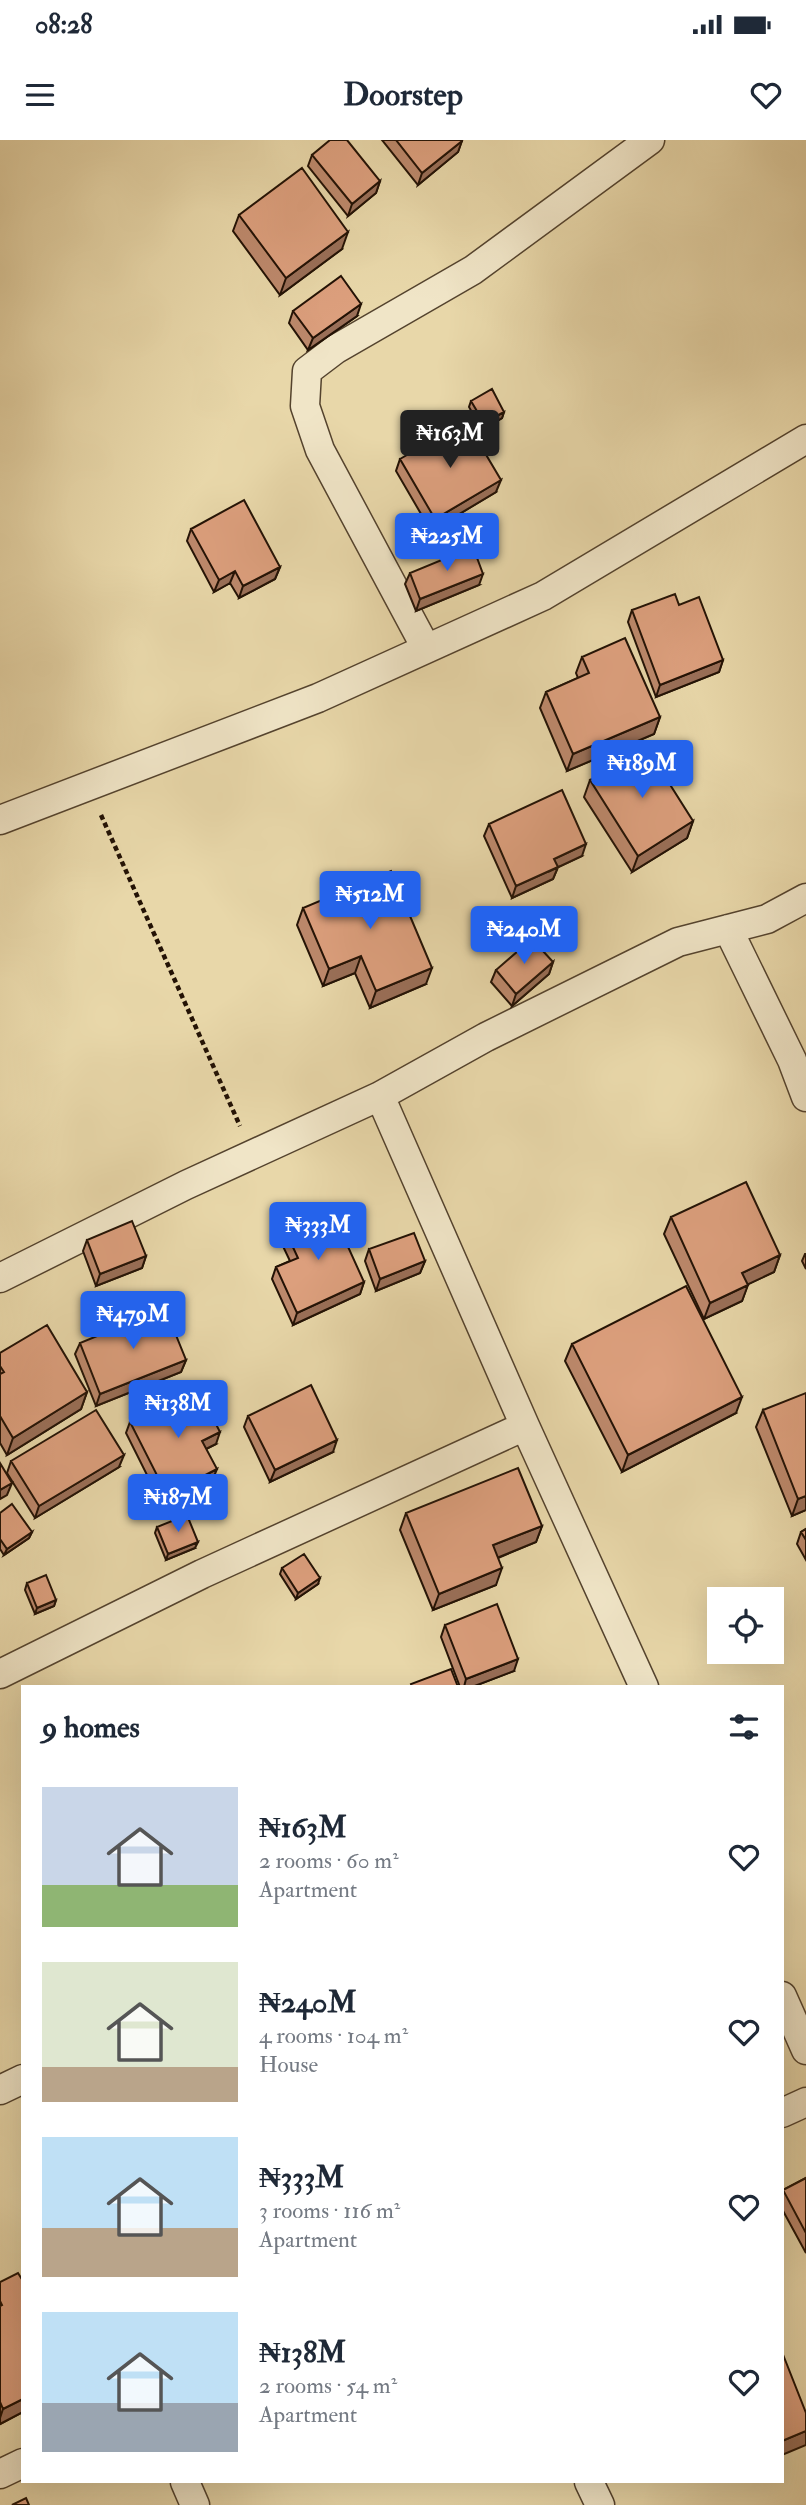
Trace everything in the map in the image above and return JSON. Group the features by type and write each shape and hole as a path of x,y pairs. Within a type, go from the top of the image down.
{"street":[{"path":"426,648 320,450 305,406 307,372 336,349 473,270 650,140"},
{"path":"0,820 318,698 543,596 806,439"},
{"path":"0,1278 186,1185 380,1096 486,1037 678,942 767,919 806,898"},
{"path":"728,929 792,1060 806,1097"},
{"path":"380,1096 525,1426 643,1685"},
{"path":"0,1674 202,1574 525,1426"},
{"path":"784,2000 806,2050"},
{"path":"0,2090 21,2080"},
{"path":"784,2112 806,2102"},
{"path":"0,2474 21,2464"},
{"path":"185,2483 195,2505"},
{"path":"589,2483 600,2505"}],"path":[{"path":"88,785 253,1155"}],"building":[{"path":"330,140 347,140 380,181 352,204 312,155"},
{"path":"396,140 462,140 462,141 422,173"},
{"path":"302,168 348,232 286,278 239,215"},
{"path":"341,276 361,304 313,338 293,311"},
{"path":"492,389 504,412 484,423 471,401"},
{"path":"466,421 501,480 435,519 400,459"},
{"path":"244,500 280,567 243,586 235,571 219,580 191,529"},
{"path":"473,547 483,574 420,599 410,573"},
{"path":"675,594 679,605 699,597 723,660 660,685 632,610"},
{"path":"625,638 660,717 573,754 546,692 589,673 582,657"},
{"path":"645,745 693,821 638,856 590,780"},
{"path":"562,790 586,844 554,859 558,867 516,886 489,824"},
{"path":"391,871 432,968 376,991 361,956 329,969 303,908"},
{"path":"532,939 553,962 516,994 496,970"},
{"path":"746,1182 780,1255 742,1273 748,1285 710,1303 671,1217"},
{"path":"330,1207 364,1282 297,1313 276,1267 298,1258 284,1228"},
{"path":"132,1221 146,1256 100,1274 87,1240"},
{"path":"414,1233 425,1261 380,1279 369,1249"},
{"path":"686,1286 742,1397 628,1455 572,1344"},
{"path":"165,1308 186,1360 100,1394 80,1343"},
{"path":"47,1325 87,1392 13,1438 0,1416 0,1374 4,1372 0,1366 0,1353"},
{"path":"311,1385 337,1440 275,1470 248,1416"},
{"path":"197,1387 220,1432 202,1441 217,1469 167,1495 130,1422"},
{"path":"806,1393 806,1496 798,1499 763,1410"},
{"path":"96,1410 124,1455 39,1506 11,1461"},
{"path":"0,1463 12,1483 0,1490"},
{"path":"518,1468 542,1526 493,1545 502,1568 439,1594 406,1513"},
{"path":"12,1504 32,1532 7,1549 0,1539 0,1513"},
{"path":"187,1515 198,1542 168,1554 157,1527"},
{"path":"304,1554 320,1578 298,1593 282,1568"},
{"path":"46,1575 56,1600 37,1608 27,1583"},
{"path":"497,1604 518,1659 466,1679 445,1625"},
{"path":"451,1669 457,1685 411,1685"},
{"path":"806,2178 806,2233 784,2192"},
{"path":"18,2273 21,2278 21,2400 3,2409 0,2402 0,2282"},
{"path":"784,2357 806,2413 806,2431 784,2440"},
{"path":"26,2498 29,2505 12,2505"}]}
